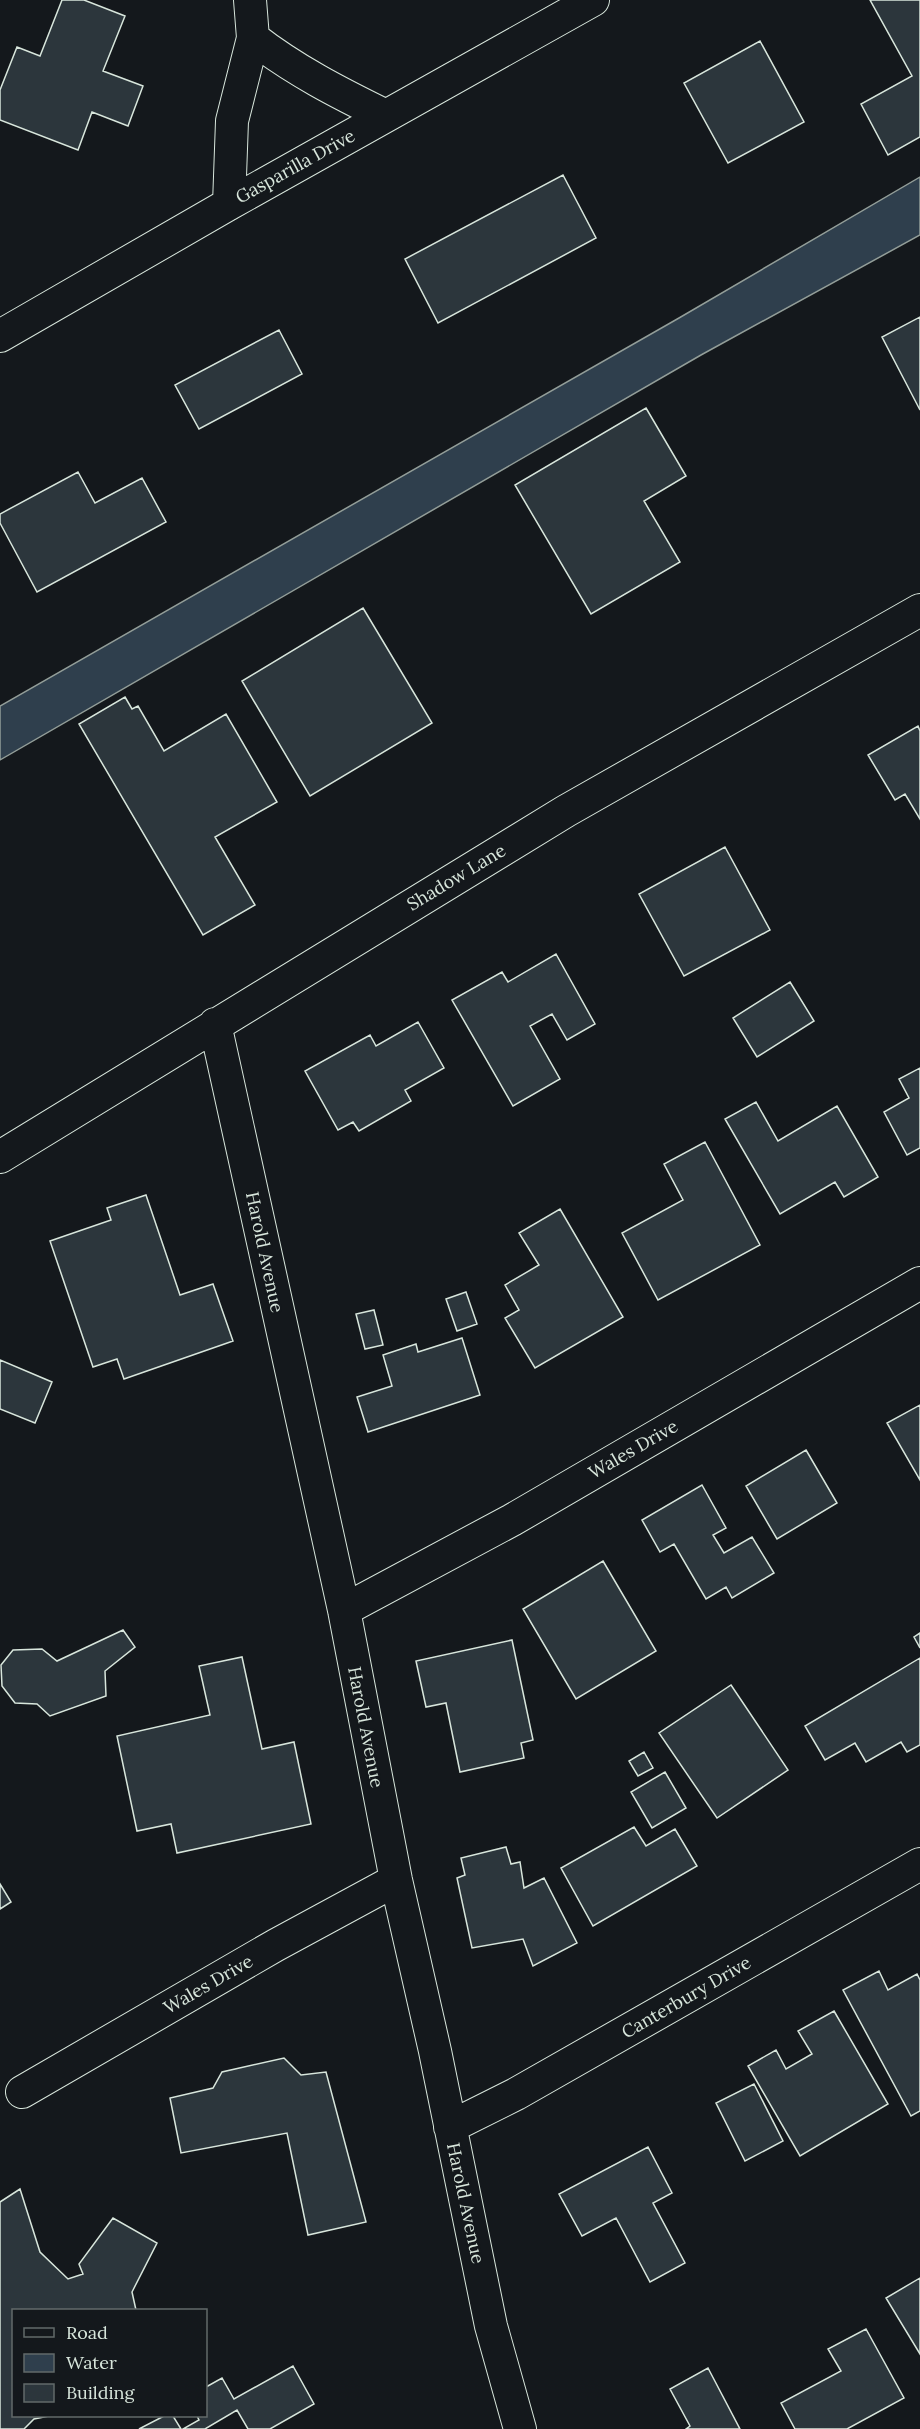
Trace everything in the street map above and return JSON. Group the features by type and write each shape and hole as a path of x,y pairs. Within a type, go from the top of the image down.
{"street":[{"path":"229,204 232,122 253,38 250,0"},
{"name":"Gasparilla Drive","path":"0,336 592,0"},
{"path":"253,38 283,61 386,116"},
{"name":"Shadow Lane","path":"0,1156 566,810 920,610"},
{"name":"Harold Avenue","path":"215,1024 344,1610 396,1880 435,2051 491,2326 520,2429"},
{"name":"Wales Drive","path":"344,1610 522,1514 920,1283"},
{"name":"Canterbury Drive","path":"450,2127 516,2094 920,1864"},
{"name":"Wales Drive","path":"22,2092 276,1945 396,1880"}],"water":[{"path":"920,177 920,235 701,355 0,760 0,706 679,318"}],"building":[{"path":"62,0 84,0 125,16 103,71 143,86 128,126 92,112 78,150 0,120 0,90 17,47 40,56"},
{"path":"870,0 920,0 920,137 888,155 861,104 912,76"},
{"path":"760,41 804,122 728,163 684,83"},
{"path":"563,175 596,238 438,323 405,259"},
{"path":"920,317 920,410 882,337"},
{"path":"279,330 302,374 199,429 175,385"},
{"path":"646,408 686,476 644,501 680,562 591,614 515,485"},
{"path":"78,472 95,503 142,478 166,522 37,592 0,523 0,514"},
{"path":"363,608 432,723 310,796 242,681"},
{"path":"125,697 132,709 138,706 164,751 226,714 277,802 215,837 255,905 203,935 79,724"},
{"path":"918,726 920,731 920,819 905,794 895,800 868,755"},
{"path":"725,847 770,930 684,976 639,894"},
{"path":"556,954 595,1024 567,1040 552,1014 530,1026 560,1079 513,1106 452,1000 502,972 508,982"},
{"path":"790,982 814,1021 757,1057 733,1018"},
{"path":"418,1022 444,1068 405,1090 411,1101 359,1131 353,1122 338,1130 305,1071 370,1035 376,1046"},
{"path":"920,1068 920,1148 907,1155 884,1112 909,1098 899,1079"},
{"path":"756,1102 778,1141 837,1106 878,1177 844,1197 835,1182 780,1214 725,1119"},
{"path":"705,1142 760,1245 658,1300 622,1233 683,1200 664,1164"},
{"path":"146,1195 180,1295 213,1284 233,1341 124,1379 117,1359 93,1367 50,1241 111,1220 107,1208"},
{"path":"560,1209 623,1317 535,1368 505,1318 519,1310 505,1285 539,1265 519,1233"},
{"path":"466,1292 477,1324 457,1331 446,1299"},
{"path":"374,1310 383,1345 365,1349 356,1314"},
{"path":"462,1338 480,1395 368,1432 357,1397 392,1386 383,1355 416,1344 418,1352"},
{"path":"0,1360 52,1382 35,1423 0,1409"},
{"path":"920,1405 920,1480 887,1423"},
{"path":"806,1450 837,1503 777,1539 746,1486"},
{"path":"702,1485 726,1528 713,1535 724,1553 752,1537 774,1573 732,1598 726,1587 706,1599 674,1544 660,1552 642,1520"},
{"path":"603,1561 656,1651 576,1699 523,1609"},
{"path":"123,1630 135,1647 105,1671 106,1696 50,1716 37,1704 15,1703 2,1686 1,1665 13,1650 42,1649 57,1661"},
{"path":"920,1633 920,1648 914,1637"},
{"path":"512,1640 533,1740 521,1743 524,1758 460,1772 446,1703 426,1707 416,1661"},
{"path":"242,1657 262,1749 294,1742 311,1824 177,1853 171,1824 137,1831 117,1736 210,1715 199,1666"},
{"path":"920,1658 920,1745 907,1752 901,1742 866,1762 855,1743 825,1760 805,1726"},
{"path":"731,1685 788,1770 717,1818 659,1733"},
{"path":"644,1752 653,1768 638,1776 629,1761"},
{"path":"665,1772 686,1808 652,1828 631,1792"},
{"path":"634,1827 646,1846 675,1829 697,1866 593,1926 561,1868"},
{"path":"506,1847 511,1864 520,1862 524,1888 544,1878 577,1943 533,1966 523,1939 472,1948 457,1878 465,1875 461,1858"},
{"path":"0,1884 11,1902 0,1909"},
{"path":"879,1971 888,1990 917,1974 920,1980 920,2111 911,2116 843,1990"},
{"path":"834,2011 888,2104 800,2156 748,2066 776,2050 786,2069 812,2054 798,2031"},
{"path":"284,2058 301,2075 326,2072 366,2222 308,2235 287,2133 181,2153 170,2098 213,2088 222,2072"},
{"path":"754,2084 783,2141 745,2161 716,2103"},
{"path":"648,2147 672,2193 653,2203 685,2263 650,2282 616,2218 582,2236 559,2194"},
{"path":"20,2189 40,2252 68,2279 83,2274 79,2264 113,2218 157,2243 132,2292 136,2309 12,2309 12,2417 44,2417 34,2419 24,2429 0,2429 0,2202"},
{"path":"920,2278 920,2354 886,2298"},
{"path":"866,2329 904,2398 847,2429 795,2429 781,2403 841,2371 828,2349"},
{"path":"293,2366 314,2404 270,2429 248,2429 237,2410 205,2429 183,2429 199,2420 198,2417 207,2417 207,2386 222,2378 234,2399"},
{"path":"708,2368 740,2429 686,2429 690,2426 670,2389"},
{"path":"162,2417 174,2417 181,2429 139,2429"}]}
